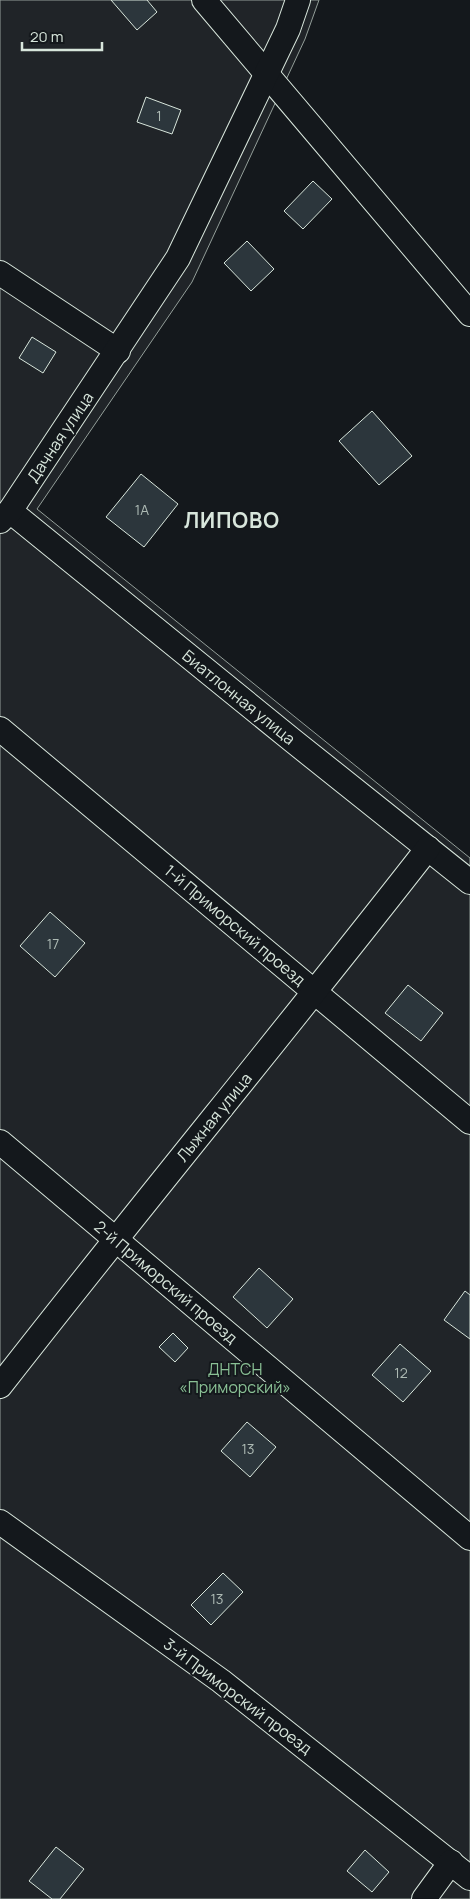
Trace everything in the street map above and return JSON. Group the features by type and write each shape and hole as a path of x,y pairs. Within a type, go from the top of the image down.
{"street":[{"path":"204,0 470,314"},
{"name":"Дачная улица","path":"5,516 118,351 178,258 288,29 298,0"},
{"path":"0,273 118,351"},
{"name":"Биатлонная улица","path":"5,516 470,882"},
{"name":"1-й Приморский проезд","path":"0,728 470,1122"},
{"name":"Лыжная улица","path":"0,1386 114,1239 315,992 428,848"},
{"name":"2-й Приморский проезд","path":"0,1142 470,1538"},
{"name":"3-й Приморский проезд","path":"0,1522 221,1681 470,1878"},
{"path":"424,1899 451,1862"}],"green space":[{"name":"ДНТСН «Приморский»","path":"0,0 319,0 305,39 192,282 37,509 470,858 470,1899 0,1899"}],"building":[{"path":"111,0 147,0 157,12 137,30"},
{"path":"146,97 181,110 172,134 137,122"},
{"path":"313,181 332,199 303,229 284,211"},
{"path":"247,241 274,269 251,291 224,263"},
{"path":"32,337 56,352 43,373 19,358"},
{"path":"372,411 412,456 379,485 339,441"},
{"path":"141,474 178,504 144,547 106,517"},
{"path":"50,912 85,943 55,977 20,946"},
{"path":"408,985 443,1013 421,1041 385,1013"},
{"path":"259,1268 293,1299 267,1328 233,1297"},
{"path":"465,1291 470,1295 470,1339 444,1320"},
{"path":"173,1333 188,1348 175,1362 159,1347"},
{"path":"400,1344 431,1371 403,1402 372,1375"},
{"path":"247,1422 276,1447 250,1477 221,1451"},
{"path":"223,1573 243,1592 211,1625 191,1605"},
{"path":"56,1847 84,1869 60,1899 52,1899 29,1881"},
{"path":"365,1850 389,1872 372,1892 347,1871"}],"district":[{"name":"ЛИПОВО","path":"232,521"}]}
